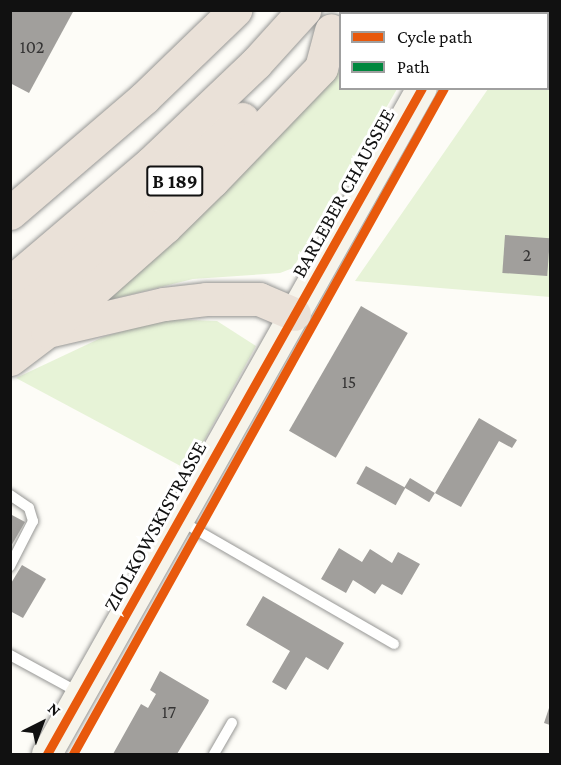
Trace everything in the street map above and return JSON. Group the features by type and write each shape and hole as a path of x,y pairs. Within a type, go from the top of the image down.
{"highway":[{"path":"10,213 152,91 235,10"},
{"name":"B 189","path":"10,283 151,164 249,69 304,10"},
{"name":"B 189","path":"10,322 209,150 339,22"},
{"path":"10,359 47,331 165,227 321,68 339,26"},
{"path":"47,331 144,308 206,298 259,299 294,314"}],"street":[{"name":"BARLEBER CHAUSSEE","path":"294,314 421,90"},
{"name":"ZIOLKOWSKISTRASSE","path":"47,754 294,314"}],"lane":[{"path":"10,495 29,508 33,521 10,566"},
{"path":"179,519 394,644"},
{"path":"10,655 81,694"},
{"path":"214,754 232,723"}],"green space":[{"path":"550,11 550,297 355,281 487,90 549,90 549,12 544,12"},
{"path":"339,71 339,90 396,90 293,268 280,273 193,279 100,302"},
{"path":"165,319 217,321 256,346 188,470 16,378 103,337"}],"building":[{"path":"10,10 74,10 29,93 10,83"},
{"path":"505,235 550,238 547,276 502,273"},
{"path":"361,306 408,333 336,458 289,431"},
{"path":"479,418 517,440 512,448 499,441 461,507 435,493"},
{"path":"366,466 405,488 396,505 356,483"},
{"path":"410,478 435,493 429,502 404,487"},
{"path":"10,514 25,522 10,548"},
{"path":"339,548 362,562 370,549 392,563 398,552 420,564 402,595 382,584 375,594 353,580 346,593 321,579"},
{"path":"22,565 46,579 23,618 10,611 10,585"},
{"path":"263,596 344,643 328,670 306,657 286,690 272,682 290,651 246,625"},
{"path":"160,671 209,700 208,703 177,754 113,754 141,704 148,708 156,694 150,690"},
{"path":"550,705 550,725 544,723"}],"cycle path":[{"path":"47,754 421,90"},
{"path":"73,754 443,90"}]}
